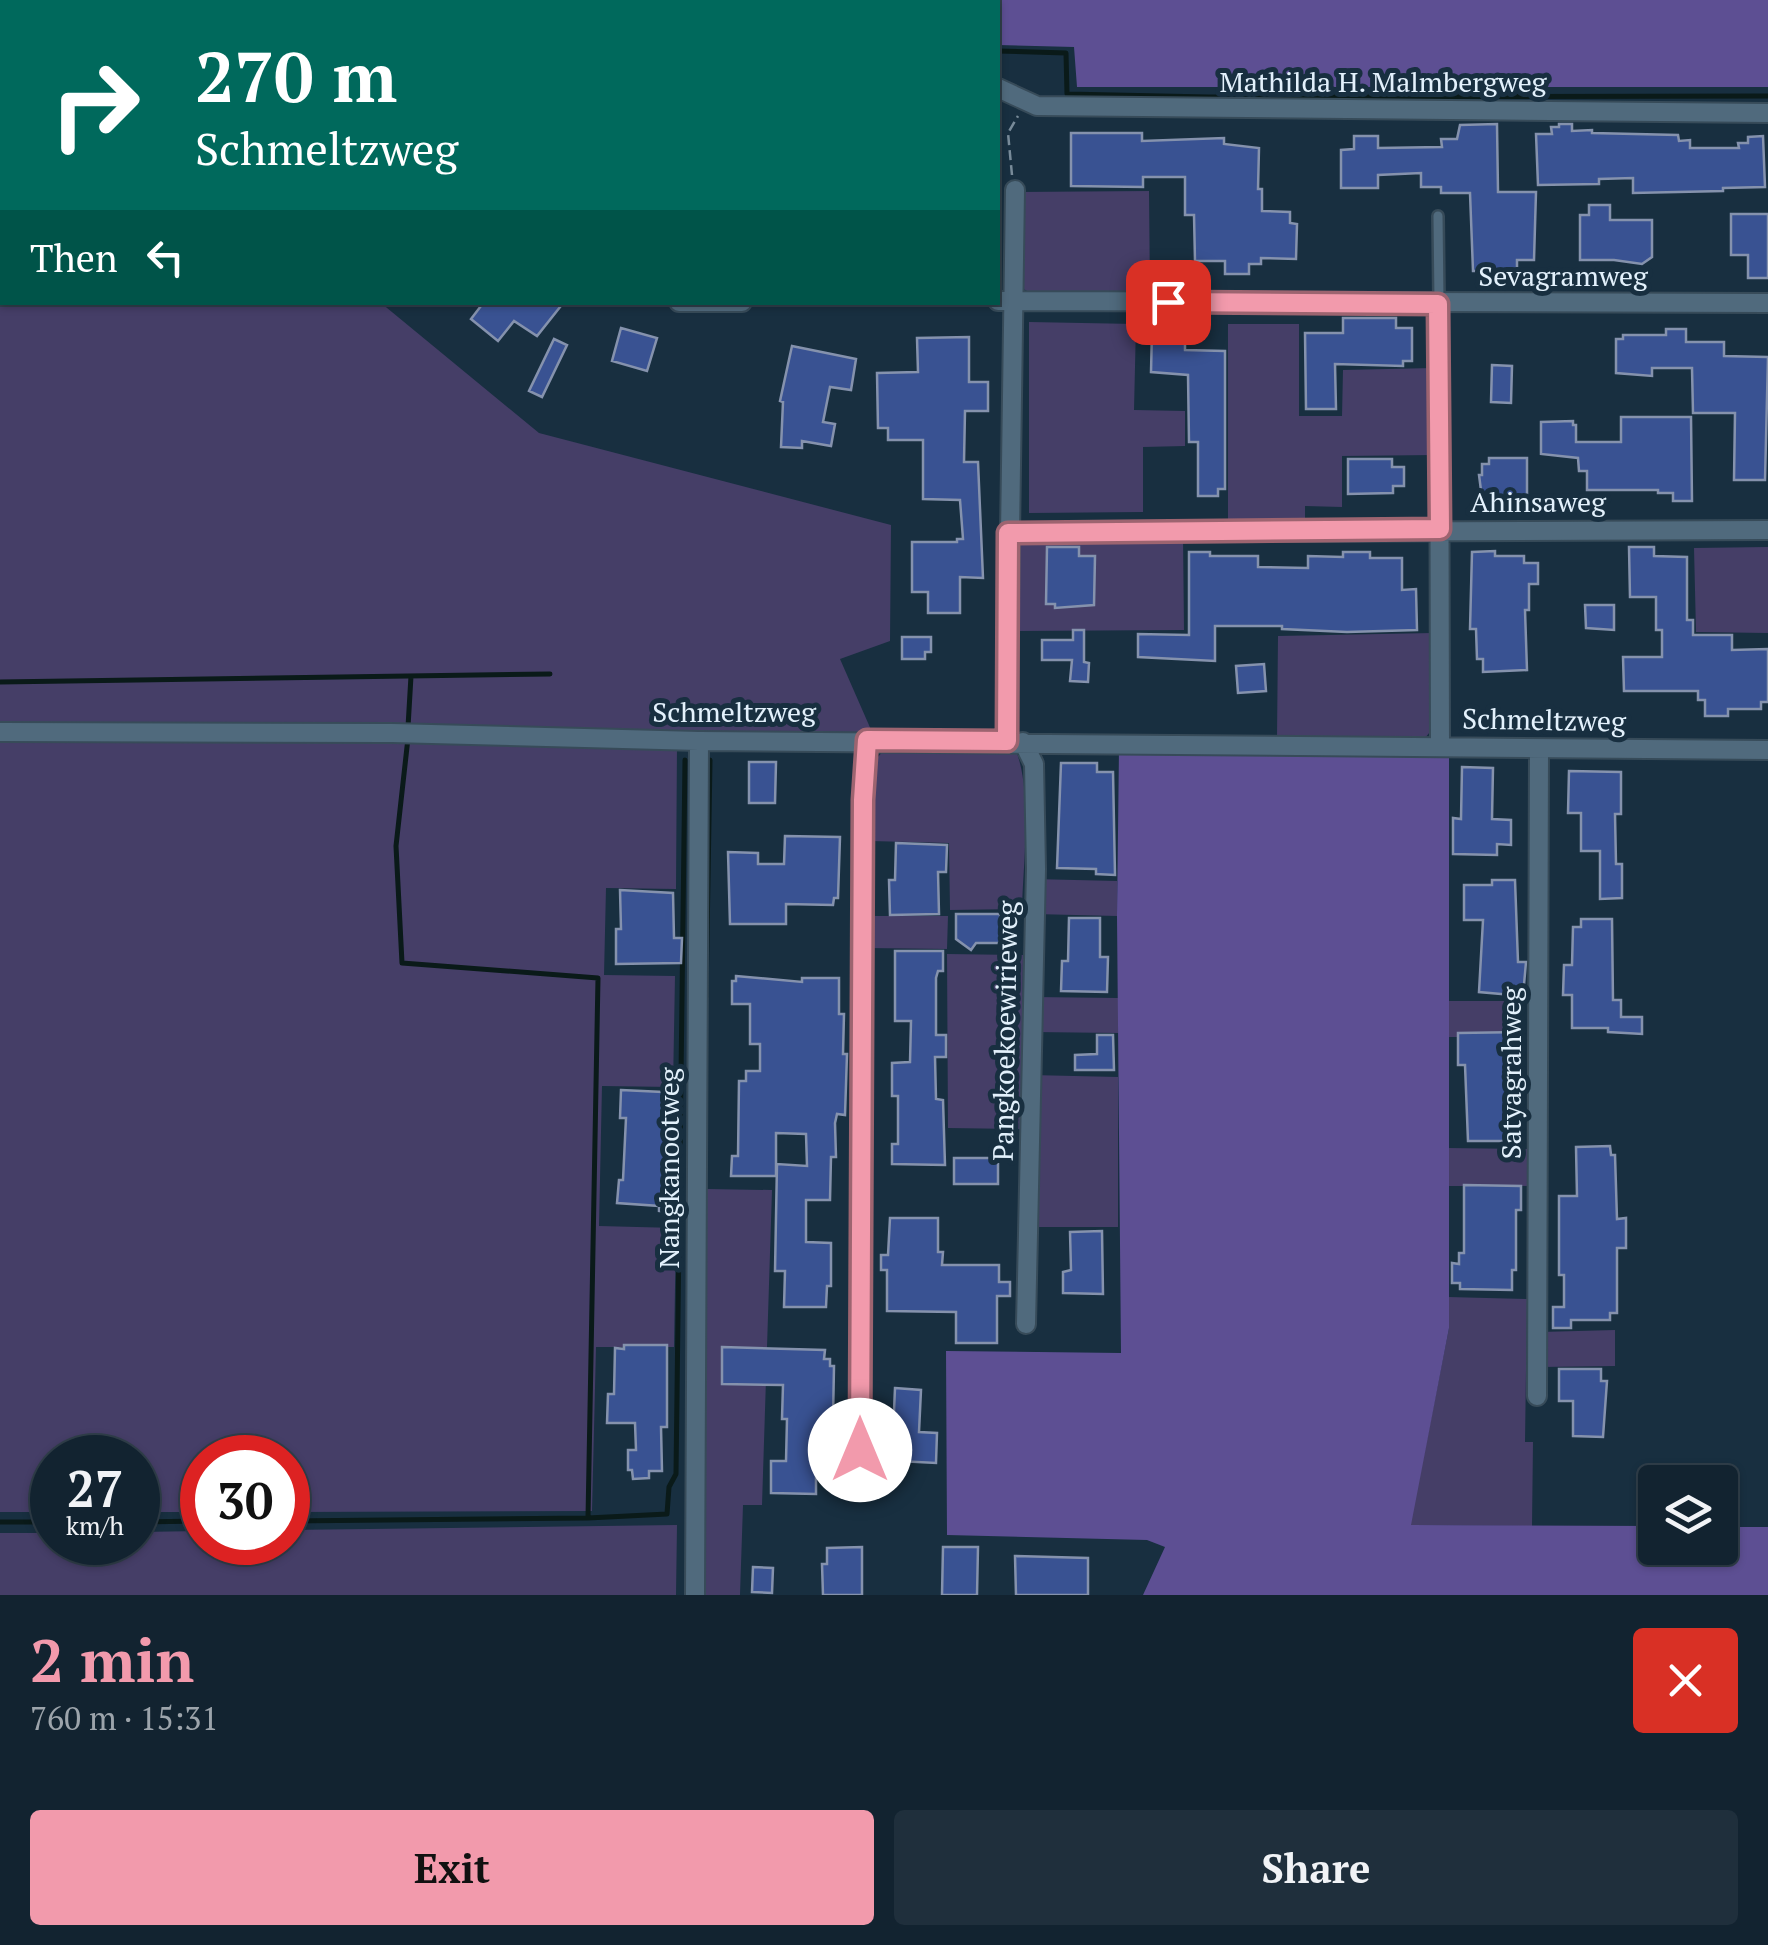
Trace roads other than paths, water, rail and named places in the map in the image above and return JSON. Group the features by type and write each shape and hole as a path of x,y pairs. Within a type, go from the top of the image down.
{"street":[{"name":"Mathilda H. Malmbergweg","path":"1000,88 1037,106 1768,112"},
{"name":"Pangkoekoewirieweg","path":"1016,190 1005,301 1008,533 1015,741 1034,764 1036,869 1026,1324"},
{"name":"Sevagramweg","path":"1005,301 1768,303"},
{"path":"1438,304 1440,745"},
{"name":"Ahinsaweg","path":"1008,533 1768,530"},
{"name":"Schmeltzweg","path":"0,732 422,733 699,741 1768,750"},
{"path":"860,1490 863,800 867,740"},
{"name":"Nangkanootweg","path":"695,1595 699,741"},
{"name":"Satyagrahweg","path":"1537,1396 1539,750"}],"lane":[{"path":"1438,216 1438,304"}],"waterway":[{"path":"1000,51 1066,53 1067,94 1768,96"},
{"path":"0,682 550,674"},
{"path":"408,727 411,676"},
{"path":"310,1521 588,1518 598,978 402,963 396,846 408,738"},
{"path":"588,1518 667,1514 669,1487 676,1474 685,760"},
{"path":"706,997 710,760"},
{"path":"160,1522 180,1521"},
{"path":"0,1522 30,1522"}]}
